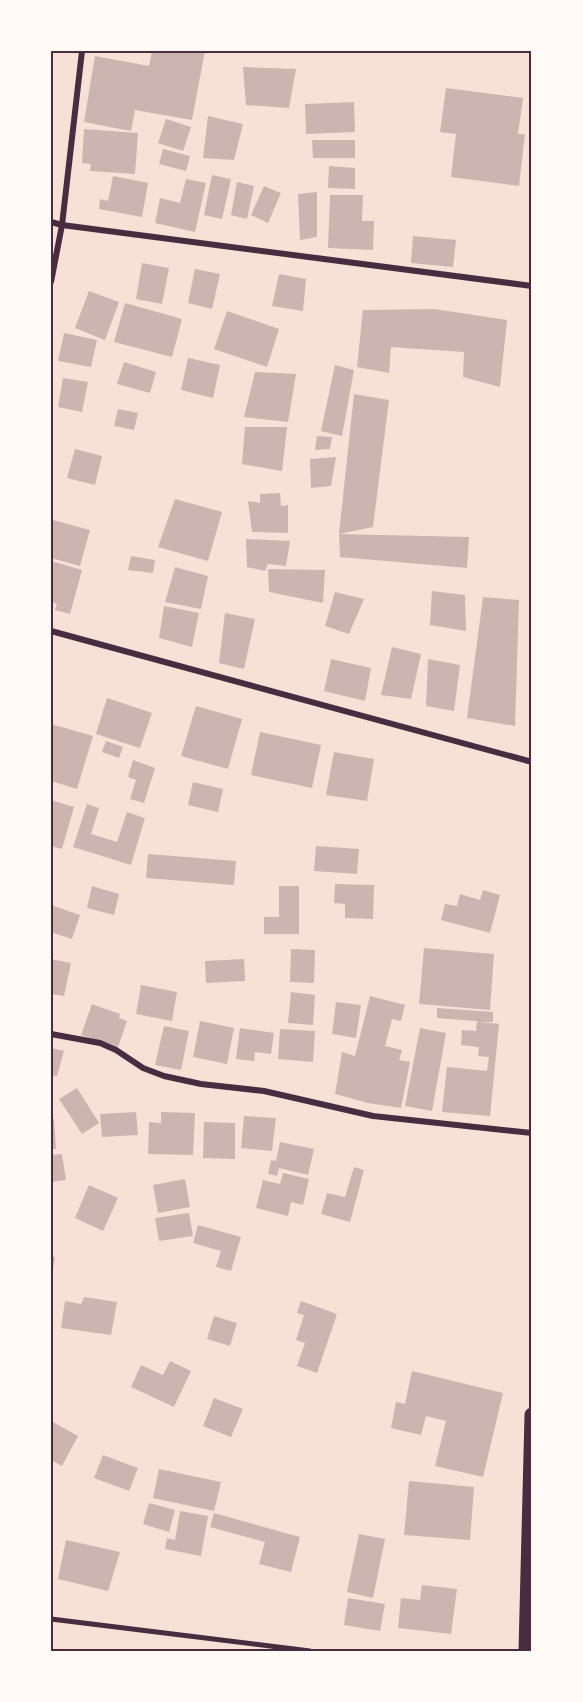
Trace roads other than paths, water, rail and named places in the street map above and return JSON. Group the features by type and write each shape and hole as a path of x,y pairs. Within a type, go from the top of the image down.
{"main road":[{"path":"526,1651 532,1414"}],"street":[{"path":"51,282 62,225 82,51"},
{"path":"51,222 532,286"},
{"path":"51,631 532,762"},
{"path":"51,1034 100,1043 116,1050 143,1068 164,1076 201,1084 264,1091 373,1116 532,1133"},
{"path":"51,1618 310,1651"}]}
